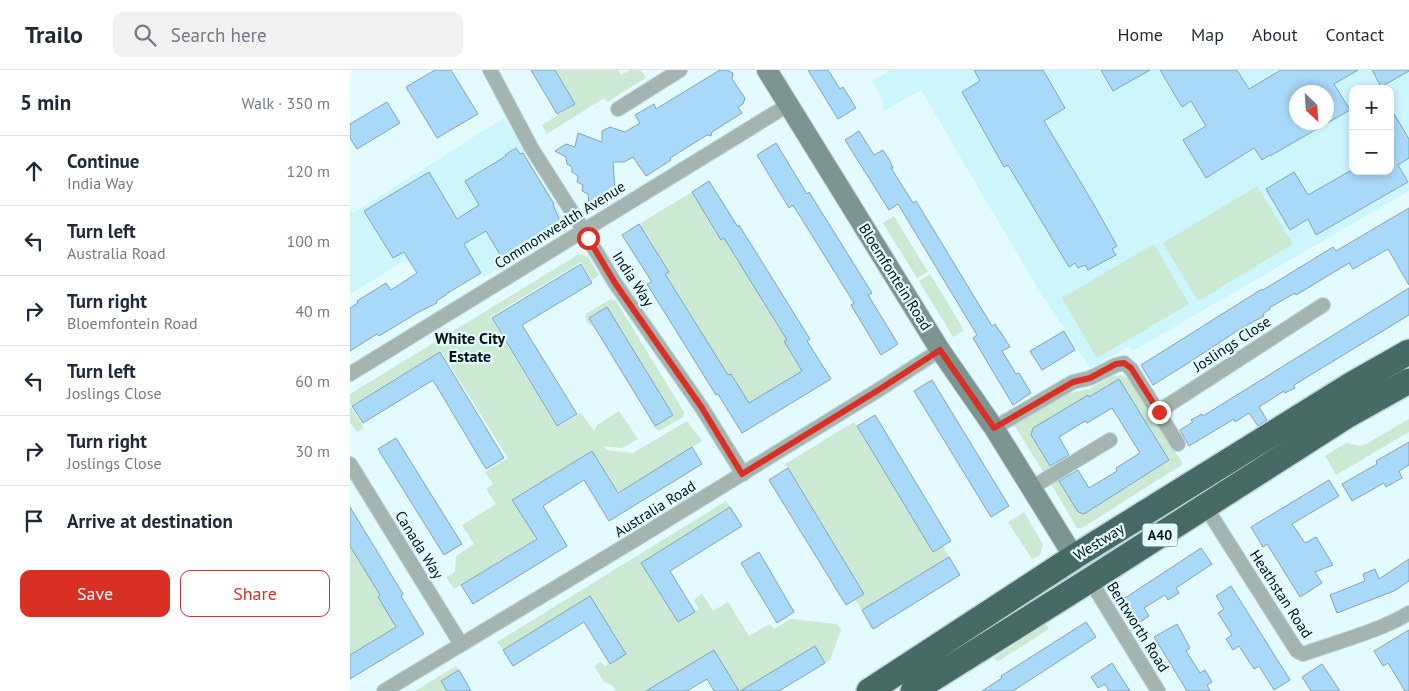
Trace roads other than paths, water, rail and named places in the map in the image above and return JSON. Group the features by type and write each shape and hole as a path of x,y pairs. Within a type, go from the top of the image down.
{"highway":[{"name":"Westway","path":"869,691 1074,558 1341,391 1409,352"},
{"name":"Westway","path":"913,691 1348,414 1409,381"}],"street":[{"name":"India Way","path":"490,70 532,149 584,230 615,283 702,408 742,474"},
{"path":"618,109 680,70"},
{"name":"Bloemfontein Road","path":"767,70 940,350 994,428 1074,558"},
{"name":"Commonwealth Avenue","path":"350,374 788,104"},
{"name":"Joslings Close","path":"1159,412 1324,305"},
{"name":"Australia Road","path":"384,691 742,474 940,350"},
{"path":"994,428 1073,382 1090,378 1116,364 1124,363 1131,368 1178,444"},
{"path":"1031,488 1110,440"},
{"name":"Canada Way","path":"350,464 462,644"},
{"name":"Heathstan Road","path":"1204,506 1297,651 1304,654 1401,618 1409,613"},
{"name":"Bentworth Road","path":"1090,580 1158,691"}],"district":[{"name":"White City Estate","path":"470,347"}]}
